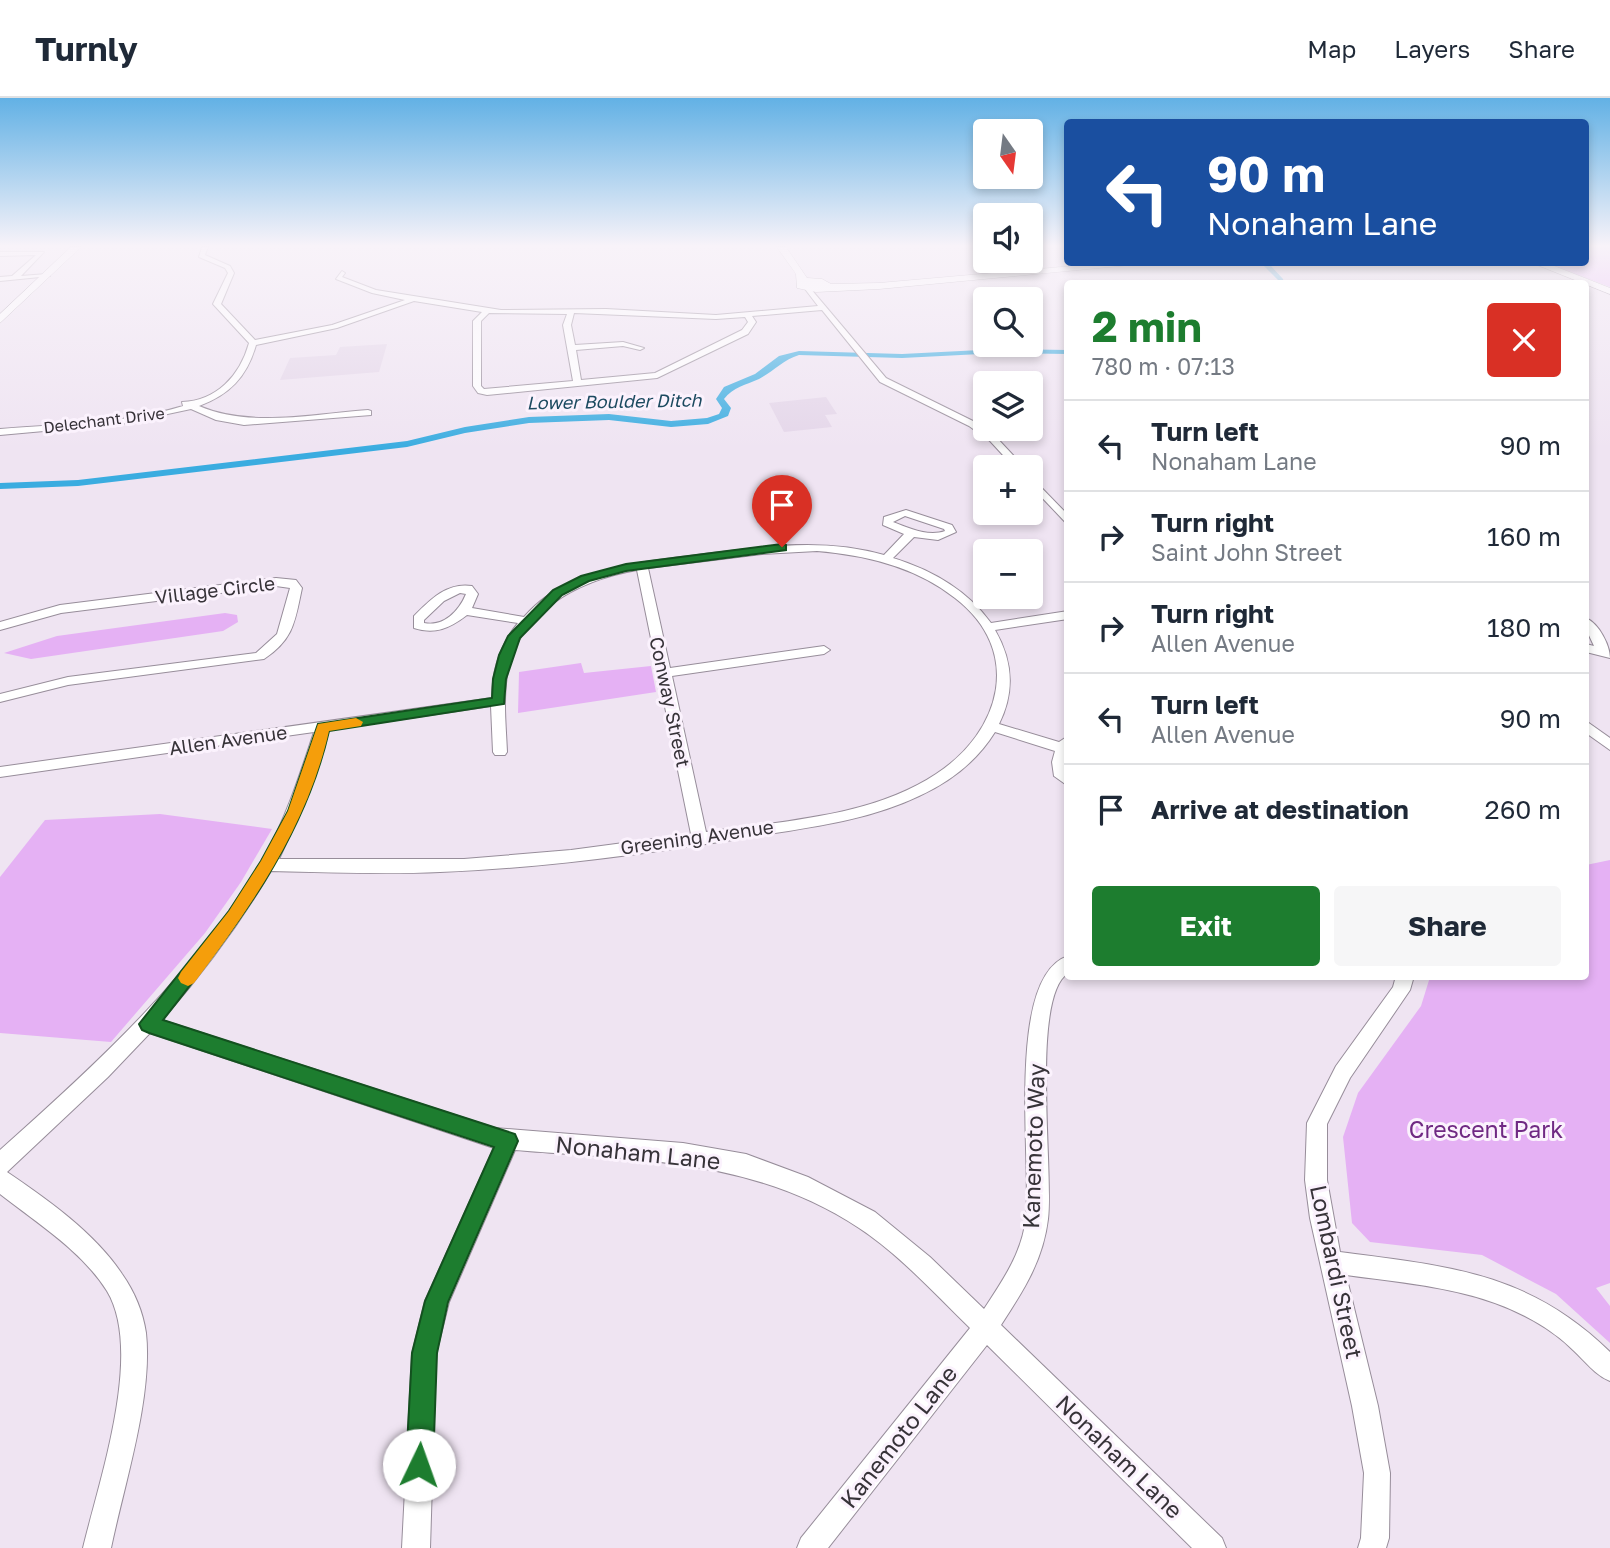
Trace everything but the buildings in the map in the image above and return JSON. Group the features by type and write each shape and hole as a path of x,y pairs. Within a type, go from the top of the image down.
{"street":[{"path":"227,315 253,343 291,337 375,315"},
{"path":"483,315 477,321 477,386 481,391 641,378 670,370 745,332 752,322 748,315"},
{"path":"570,315 567,326 578,384"},
{"path":"659,315 751,315"},
{"path":"829,315 861,356 892,386 983,431 1007,455"},
{"name":"Delechant Drive","path":"0,432 132,419 190,406 211,398 233,384 253,343"},
{"path":"571,348 623,344 640,348"},
{"path":"176,402 219,418 244,422 368,414"},
{"path":"1043,494 1064,518"},
{"path":"905,513 948,527 951,532 938,537 911,533 887,523 889,517 905,513"},
{"path":"888,558 911,533"},
{"path":"500,752 499,679 505,655 514,636 558,593 585,578 642,566 782,547 817,546 849,549 888,558 936,580 967,601 988,627 1064,616"},
{"name":"Conway Street","path":"642,566 700,839"},
{"name":"Village Circle","path":"0,626 38,614 80,607 276,582 292,583 296,588 284,637 277,646 259,656 68,681 0,698"},
{"path":"465,611 527,621"},
{"path":"1589,626 1606,652"},
{"name":"Greening Avenue","path":"268,865 461,865 548,858 700,839 867,809 910,794 953,770 993,727 1003,698 1004,676 1000,650 988,627"},
{"path":"663,673 824,650"},
{"name":"Allen Avenue","path":"0,772 499,701"},
{"path":"0,1164 88,1085 149,1024 227,926 268,865 296,811 315,760 323,727"},
{"path":"993,727 1064,745"},
{"path":"1589,728 1610,745"},
{"path":"1064,748 1058,765 1064,778"},
{"name":"Kanemoto Way","path":"986,1327 1024,1269 1037,1219 1037,1031 1048,990 1056,971 1064,966"},
{"name":"Lombardi Street","path":"1372,1548 1375,1538 1377,1473 1321,1218 1316,1181 1317,1123 1342,1072 1401,990 1404,980"},
{"name":"Nonaham Lane","path":"149,1024 508,1141 683,1153 746,1165 800,1185 867,1220 922,1265 1212,1548"},
{"path":"416,1548 424,1353 436,1301 508,1141"},
{"path":"0,1180 65,1231 99,1264 122,1296 134,1336 130,1394 97,1548"},
{"path":"1332,1262 1466,1281 1493,1289 1529,1304 1571,1331 1610,1369"},
{"name":"Kanemoto Lane","path":"811,1548 986,1327"}],"shaded area":[{"path":"387,344 379,372 280,380 290,358 336,355 340,347"},
{"path":"826,397 837,414 825,415 832,427 784,432 769,403"}],"green space":[{"path":"225,613 237,615 238,622 223,631 31,659 4,653 57,636"},
{"path":"581,663 584,673 651,666 656,692 518,713 519,672"},
{"path":"160,814 272,829 241,882 205,933 111,1042 0,1033 0,877 45,820"},
{"name":"Crescent Park","path":"1610,860 1610,1283 1596,1288 1610,1306 1610,1343 1556,1294 1482,1255 1370,1242 1352,1223 1343,1137 1358,1093 1421,1006 1429,980 1589,980 1589,864"}],"waterway":[{"name":"Lower Boulder Ditch","path":"0,486 78,483 407,444 465,430 529,420 609,417 671,424 708,421 723,416 727,408 720,399 727,389 758,376 782,358 799,353 902,356 1000,351 1064,352"}],"slow traffic":[{"path":"188,978 235,916 268,865 296,811 315,760 323,727 356,722"}],"route":[{"path":"419,1465 424,1353 436,1301 508,1141 149,1024 235,916 268,865 296,811 315,760 323,727 499,701 499,679 505,655 514,636 558,593 585,578 626,568 782,547"}]}
